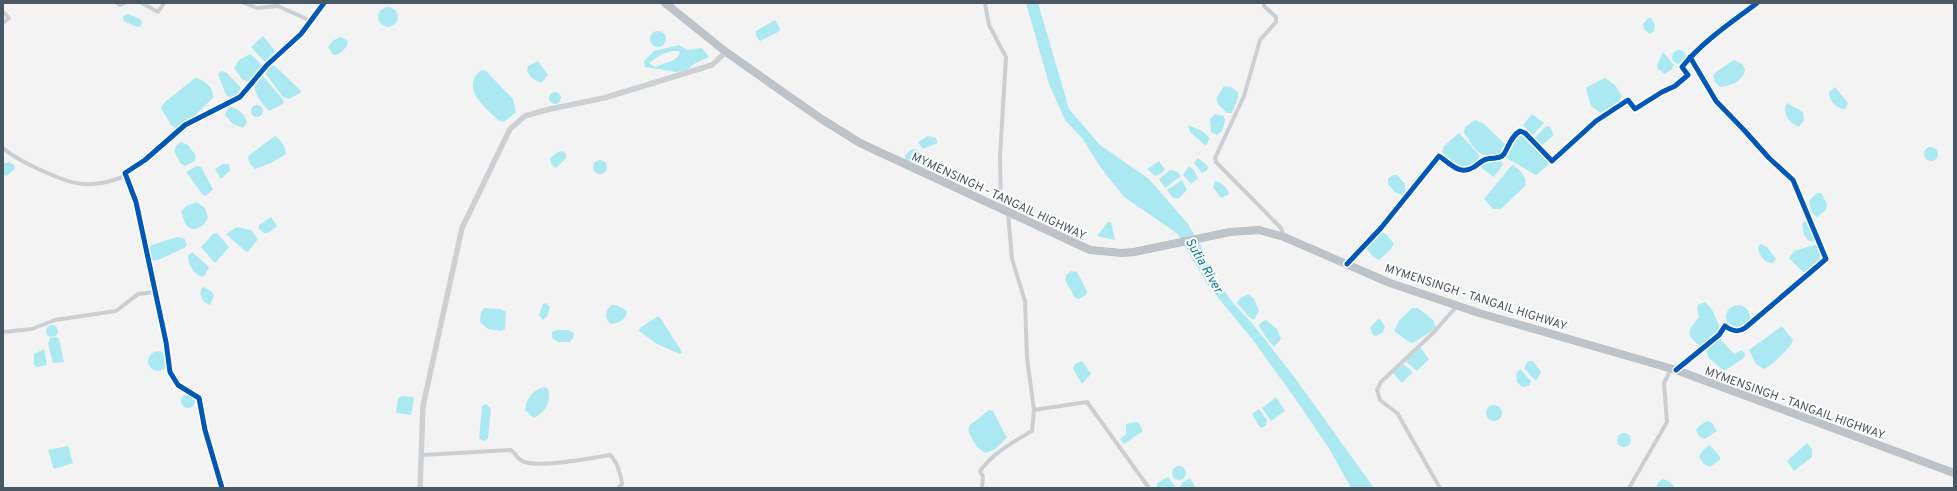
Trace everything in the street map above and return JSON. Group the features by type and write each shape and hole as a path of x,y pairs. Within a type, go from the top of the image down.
{"highway":[{"name":"MYMENSINGH - TANGAIL HIGHWAY","path":"665,3 726,52 820,118 860,143 1090,250 1122,253 1148,250 1230,232 1259,230 1284,237 1390,283 1457,306 1674,370 1954,474"}],"main road":[{"path":"420,488 423,406 462,228 500,145 510,129 525,116 550,109 604,98 712,65 726,52"}],"street":[{"path":"118,3 120,5 126,3"},
{"path":"142,3 158,12 164,3"},
{"path":"244,3 257,8 278,6 311,21"},
{"path":"222,488 205,430 199,398 178,386 170,372 166,342 154,292 136,202 125,173 130,168 145,160 185,125 240,97 267,65 301,34 324,3"},
{"path":"982,488 983,477 980,471 1002,449 1032,431 1034,410 1027,358 1025,301 1012,259 1004,211 1000,156 1006,57 989,25 984,3"},
{"path":"1264,3 1264,6 1276,17 1276,22 1260,40 1244,96 1215,158 1216,162 1281,228 1284,237"},
{"path":"1347,264 1381,228 1440,156 1461,171 1467,171 1482,160 1490,158 1497,159 1503,156 1516,133 1520,132 1525,133 1552,161 1596,121 1625,102 1630,100 1635,109 1662,92 1675,86 1688,75 1682,67 1690,57 1710,39 1757,3"},
{"path":"3,12 9,18 3,23"},
{"path":"1629,488 1667,422 1664,383 1674,370 1719,335 1725,326 1734,331 1741,331 1826,259 1793,180 1769,158 1716,101 1690,57"},
{"path":"3,148 16,158 38,169 82,184 106,183 126,176"},
{"path":"3,332 32,329 55,320 116,311 138,294 154,292"},
{"path":"1440,488 1398,414 1380,400 1377,390 1381,382 1434,332 1457,306"},
{"path":"1034,410 1087,402 1149,488"},
{"path":"422,455 511,450 521,461 549,464 610,455 615,460 621,479 622,484 618,488"}],"water":[{"name":"Sutia River","path":"1026,3 1038,3 1069,109 1100,145 1149,179 1188,224 1202,248 1209,269 1233,303 1252,323 1295,378 1374,488 1351,488 1330,450 1299,404 1253,340 1207,284 1178,234 1124,197 1101,168 1082,138 1065,120 1049,84"},
{"path":"388,7 395,10 398,17 395,24 388,27 381,24 378,17 381,10"},
{"path":"128,14 140,19 142,22 141,26 137,27 124,21 123,16"},
{"path":"1648,18 1651,18 1655,25 1654,31 1650,34 1644,29 1643,24"},
{"path":"775,20 780,31 760,41 756,36 756,31"},
{"path":"658,31 665,36 666,39 661,46 658,47 651,42 650,39 655,32"},
{"path":"263,36 275,51 271,58 265,62 251,47"},
{"path":"341,37 348,41 346,46 341,53 333,55 328,47 334,40"},
{"path":"679,45 687,50 702,48 709,57 694,64 687,70 676,72 645,67 644,61 654,51","holes":["679,51 680,54 674,60 655,67 649,63 662,54"]},
{"path":"1679,50 1684,52 1686,57 1684,62 1679,64 1674,62 1672,57 1674,52"},
{"path":"1663,52 1674,65 1671,70 1665,74 1658,69 1657,65"},
{"path":"250,54 262,67 255,77 247,82 242,79 234,68 239,60"},
{"path":"1734,60 1742,64 1745,69 1742,77 1736,82 1720,87 1715,82 1713,76 1717,71"},
{"path":"538,61 548,75 541,83 532,78 527,71 528,66"},
{"path":"274,65 301,91 300,93 289,99 283,97 265,73"},
{"path":"481,70 486,71 513,99 516,112 504,122 498,120 486,109 473,90 475,77"},
{"path":"221,71 227,73 241,88 233,99 226,95 218,74"},
{"path":"263,76 284,101 283,104 269,111 262,103 256,93 255,88 255,83"},
{"path":"195,78 202,80 211,88 213,98 190,120 175,128 171,125 161,108 165,102"},
{"path":"1605,78 1615,85 1622,96 1618,103 1601,113 1591,106 1586,89 1587,87"},
{"path":"1224,86 1231,87 1238,92 1238,98 1232,113 1227,113 1219,105 1216,99"},
{"path":"1835,87 1848,103 1845,109 1836,106 1830,98 1829,92"},
{"path":"557,92 560,93 560,103 553,104 550,103 549,96 550,93"},
{"path":"1787,103 1803,112 1804,120 1799,127 1792,123 1787,117 1785,106"},
{"path":"255,105 259,105 263,111 259,117 255,117 251,113 251,109"},
{"path":"232,107 245,117 247,122 243,128 233,124 225,115 228,108"},
{"path":"1215,114 1224,116 1225,121 1222,131 1217,135 1211,132 1210,119"},
{"path":"1532,114 1544,123 1532,136 1523,125"},
{"path":"1475,120 1484,124 1505,144 1503,151 1488,155 1480,153 1475,149 1464,133 1465,127"},
{"path":"1188,125 1202,131 1210,138 1206,146 1190,132"},
{"path":"1546,126 1550,127 1554,135 1541,146 1535,137"},
{"path":"1459,133 1480,156 1478,161 1467,168 1456,165 1442,152 1444,146"},
{"path":"1521,133 1549,161 1548,165 1536,175 1506,158 1507,153"},
{"path":"275,136 283,144 286,154 271,163 255,169 249,162 248,156"},
{"path":"928,136 936,138 938,143 923,149 918,142"},
{"path":"181,142 188,145 196,156 195,161 185,166 181,164 174,151 176,146"},
{"path":"1931,147 1936,149 1938,154 1936,159 1931,161 1926,159 1924,154 1926,149"},
{"path":"912,149 916,149 920,153 922,160 919,165 905,160 905,155"},
{"path":"562,151 566,154 566,158 556,168 551,164 550,158"},
{"path":"1198,158 1208,166 1207,170 1202,173 1194,163"},
{"path":"1501,159 1503,165 1494,177 1479,166 1490,160"},
{"path":"597,160 603,160 607,164 607,170 603,174 597,174 593,170 593,164"},
{"path":"1159,161 1165,170 1155,176 1147,169"},
{"path":"9,162 14,165 15,169 6,176 3,173 3,164"},
{"path":"223,164 229,164 230,170 221,179 215,169"},
{"path":"1513,165 1524,177 1526,183 1525,186 1501,209 1493,209 1484,199"},
{"path":"197,166 201,167 213,189 206,196 203,195 186,172"},
{"path":"1189,166 1194,170 1198,178 1191,184 1183,175"},
{"path":"1170,170 1178,172 1181,176 1165,188 1159,179"},
{"path":"1393,175 1397,175 1405,184 1405,191 1402,195 1395,192 1388,184 1388,179"},
{"path":"1182,180 1187,190 1178,199 1172,197 1167,190"},
{"path":"1215,181 1224,185 1229,194 1221,198 1213,187"},
{"path":"1817,193 1821,193 1827,204 1826,210 1817,217 1812,213 1809,201"},
{"path":"197,202 205,208 208,217 203,225 196,229 192,229 185,223 181,212 186,206"},
{"path":"271,217 277,226 268,233 264,233 259,229 259,225"},
{"path":"1805,221 1812,225 1815,242 1809,241 1804,235 1802,224"},
{"path":"1108,222 1111,222 1115,240 1097,236"},
{"path":"237,227 251,230 258,239 248,252 226,234"},
{"path":"1381,232 1386,234 1394,244 1391,249 1379,260 1373,257 1366,248 1369,242"},
{"path":"217,233 229,247 216,262 214,262 201,247 213,234"},
{"path":"177,237 184,238 187,245 184,248 158,260 151,261 149,246"},
{"path":"1760,244 1767,247 1776,259 1773,263 1767,262 1761,256 1758,248"},
{"path":"1818,244 1820,249 1820,258 1812,268 1808,270 1803,272 1789,258 1794,251"},
{"path":"192,252 209,267 205,275 202,277 196,274 190,266 188,256"},
{"path":"1071,271 1077,272 1087,291 1086,295 1079,299 1075,298 1065,280 1067,274"},
{"path":"204,287 212,292 214,296 210,305 203,301 201,296 202,288"},
{"path":"1249,294 1254,299 1259,311 1254,320 1249,317 1237,303 1240,298"},
{"path":"1705,302 1711,308 1720,327 1718,332 1700,346 1692,338 1690,332 1692,326 1699,317 1697,307 1699,304"},
{"path":"546,303 550,307 547,316 543,320 539,315 543,304"},
{"path":"612,305 616,305 627,311 622,320 611,324 606,317 606,314"},
{"path":"1738,305 1743,306 1749,312 1749,322 1743,328 1738,329 1733,328 1727,322 1726,317 1727,312 1733,306"},
{"path":"484,308 501,309 506,312 505,329 501,331 488,329 480,322 481,312"},
{"path":"1412,308 1418,308 1433,320 1436,328 1413,343 1409,342 1394,331 1399,321"},
{"path":"658,316 682,352 680,354 657,344 639,331 640,328"},
{"path":"1378,319 1381,320 1385,327 1383,332 1376,336 1373,335 1370,328"},
{"path":"1266,320 1277,329 1281,339 1274,347 1259,326 1260,323"},
{"path":"50,325 54,325 58,331 54,337 50,337 46,333 46,329"},
{"path":"1782,326 1793,340 1792,343 1781,356 1764,369 1756,364 1749,350"},
{"path":"557,330 568,330 574,333 573,338 570,342 558,342 552,338 552,332"},
{"path":"56,337 59,339 64,362 53,363 48,344 50,338"},
{"path":"1717,339 1720,339 1734,354 1742,350 1745,354 1744,358 1724,371 1709,358 1706,351"},
{"path":"1420,347 1429,359 1417,371 1405,361"},
{"path":"44,349 47,365 36,367 34,365 34,354"},
{"path":"158,351 165,354 168,361 165,368 158,371 151,368 148,361 151,354"},
{"path":"1082,361 1091,374 1082,384 1073,369 1075,364"},
{"path":"1528,361 1533,361 1541,372 1536,381 1524,368"},
{"path":"1403,364 1413,372 1402,383 1393,373"},
{"path":"1520,369 1531,381 1529,386 1522,387 1517,382 1516,374"},
{"path":"545,387 548,389 549,394 547,406 534,418 525,410 527,402 534,392"},
{"path":"188,394 193,396 195,401 193,406 188,408 183,406 181,401 183,396"},
{"path":"402,396 412,397 414,399 411,415 396,413 398,398"},
{"path":"1276,397 1285,411 1271,421 1262,408"},
{"path":"486,404 491,409 488,438 485,441 479,439 482,406"},
{"path":"1494,405 1500,407 1502,413 1500,419 1494,421 1488,419 1486,413 1488,407"},
{"path":"1259,409 1267,420 1266,425 1262,428 1259,426 1252,414"},
{"path":"989,410 993,411 1007,438 995,449 986,453 975,443 968,430 970,425"},
{"path":"1707,421 1712,423 1717,431 1705,439 1699,436 1696,430"},
{"path":"1136,422 1139,423 1143,431 1124,444 1120,439 1126,434 1126,424"},
{"path":"1621,433 1627,433 1631,437 1631,443 1627,447 1621,447 1617,443 1617,437"},
{"path":"1807,443 1812,449 1812,457 1794,471 1787,461"},
{"path":"1710,445 1720,457 1720,460 1710,467 1704,464 1699,457 1703,450"},
{"path":"68,446 73,463 54,469 48,450"},
{"path":"1179,466 1184,468 1186,473 1184,478 1179,480 1174,478 1172,473 1174,468"},
{"path":"1168,477 1176,488 1157,488 1157,483"},
{"path":"1190,478 1196,488 1180,488 1182,483"},
{"path":"1663,479 1670,482 1675,488 1656,488 1658,482"}],"cycle path":[{"path":"222,488 205,430 199,398 178,385 170,372 166,342 136,202 125,173 145,160 185,125 240,97 267,65 301,34 324,3"},
{"path":"1347,264 1381,228 1439,156 1460,170 1469,169 1489,158 1498,158 1502,156 1512,138 1520,131 1525,133 1552,161 1596,121 1628,100 1635,109 1662,92 1675,86 1688,75 1682,67 1690,58 1718,33 1757,3"},
{"path":"1676,370 1719,335 1725,326 1735,331 1745,328 1826,259 1793,180 1769,158 1716,101 1690,57"}]}
